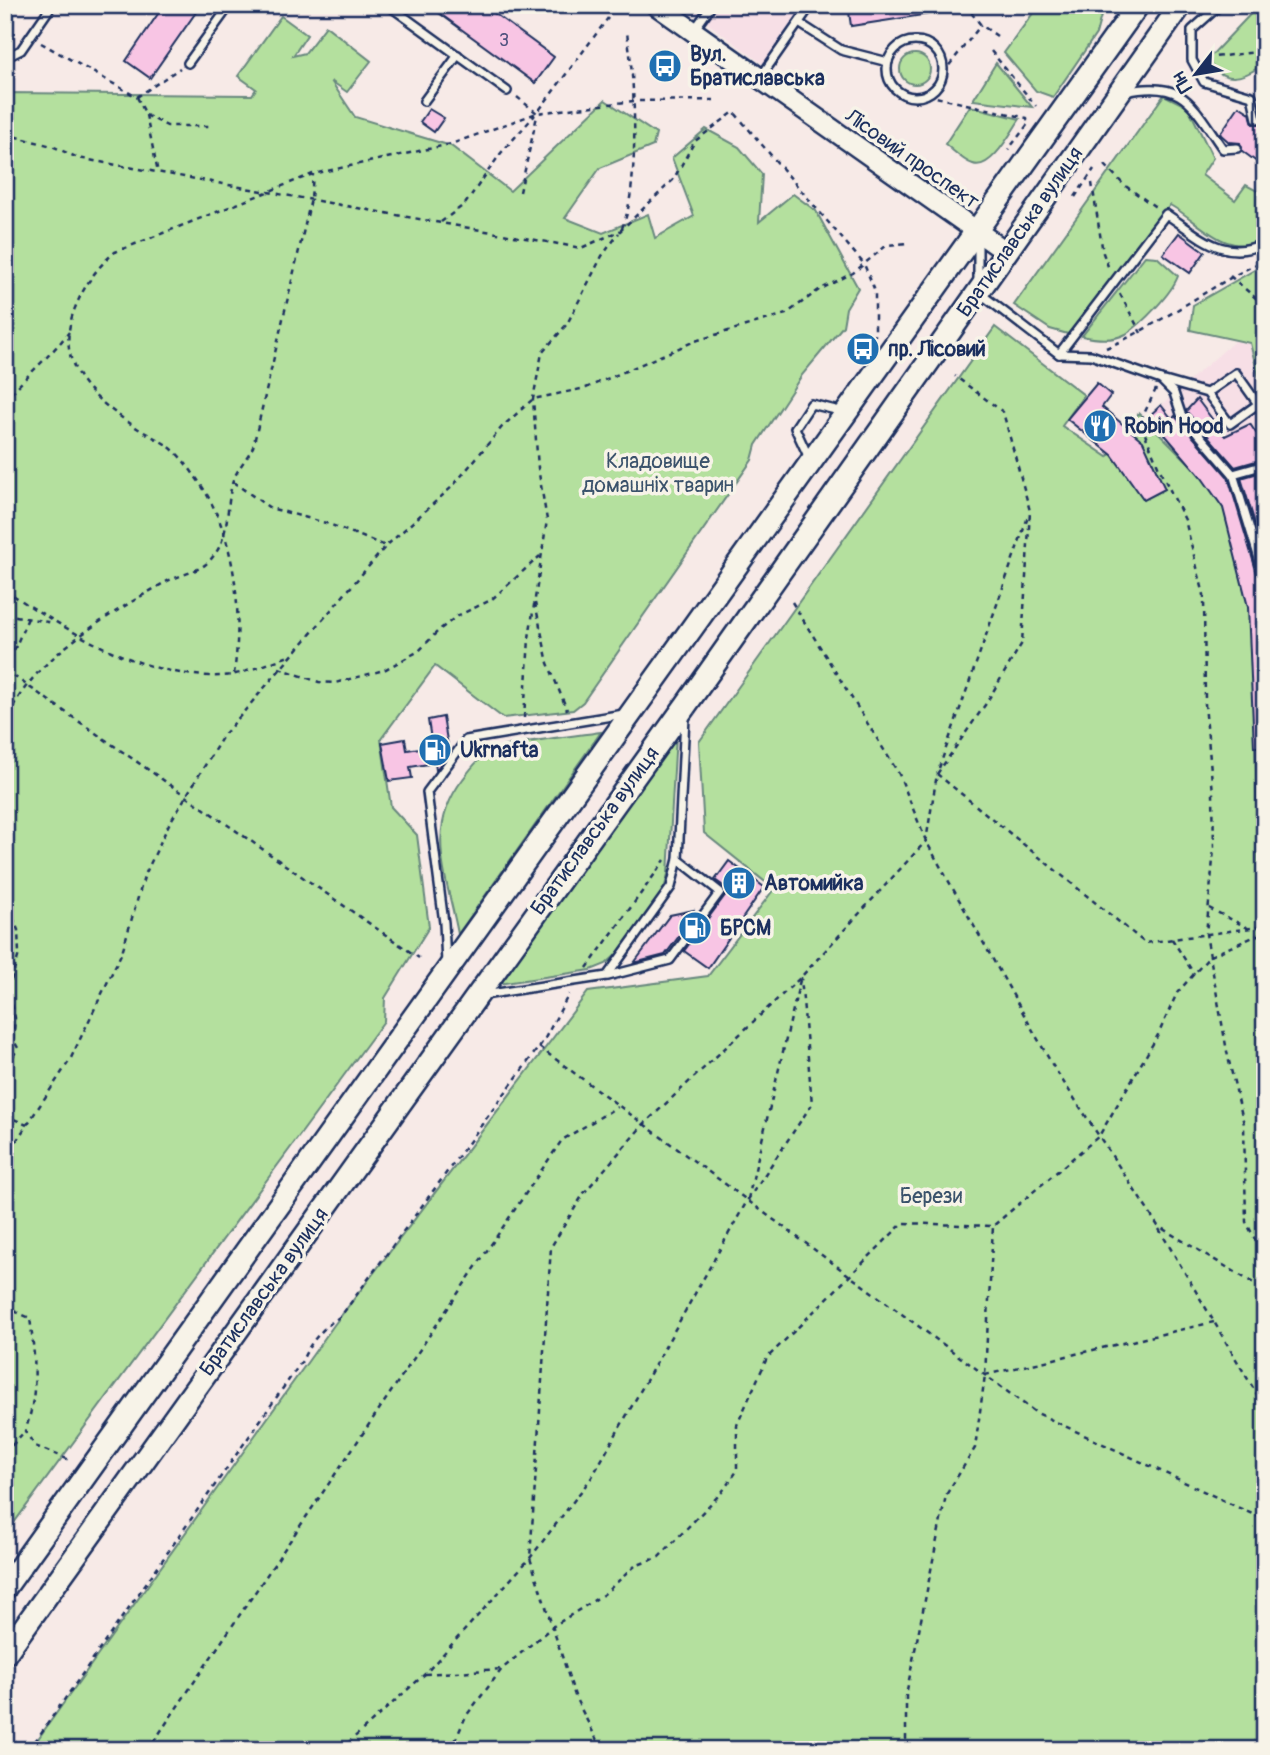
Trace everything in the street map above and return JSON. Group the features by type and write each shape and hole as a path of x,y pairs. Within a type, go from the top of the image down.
{"main road":[{"name":"Братиславська вулиця","path":"5,1588 848,414 1138,5"},
{"name":"Братиславська вулиця","path":"5,1654 686,705 1176,11"}],"street":[{"name":"Лісовий проспект","path":"656,5 1005,251"}],"lane":[{"path":"5,58 20,50 52,5"},
{"path":"188,63 230,5"},
{"path":"388,5 507,91"},
{"path":"693,32 712,5"},
{"path":"760,79 811,5"},
{"path":"1192,30 1220,5"},
{"path":"1176,11 1192,30 1192,60 1204,82 1252,96 1257,119"},
{"path":"799,23 841,50 888,62"},
{"path":"906,42 925,43 939,55 943,73 935,89 927,95 910,97 894,88 889,80 888,62 892,54 906,42"},
{"path":"424,101 458,55"},
{"path":"1117,94 1144,88 1165,89 1188,100 1223,149 1237,148"},
{"path":"1059,354 1166,214 1222,250 1247,252 1265,243"},
{"path":"978,232 978,292 1059,354 1091,355 1207,393 1230,424 1258,404 1236,373 1207,393"},
{"path":"1161,380 1174,393 1181,414 1233,474 1265,578"},
{"path":"812,463 795,428 811,404 848,414"},
{"path":"1233,474 1265,465"},
{"path":"607,976 671,887 678,859 686,705"},
{"path":"446,971 444,923 427,792 466,740 632,713"},
{"path":"477,996 607,976 670,960 720,892 678,859"}],"path":[{"path":"965,5 981,26 1000,38"},
{"path":"439,223 465,204 501,153 537,113 608,18"},
{"path":"943,73 981,26"},
{"path":"5,134 52,146 78,158 582,248 620,231 628,213 634,102 633,66 627,33"},
{"path":"30,37 136,97 146,116 158,173"},
{"path":"991,51 1035,106"},
{"path":"1205,58 1265,51"},
{"path":"136,97 188,63"},
{"path":"507,91 537,113"},
{"path":"927,95 1027,118 1028,124 1008,150"},
{"path":"227,534 199,481 172,449 87,392 73,366 69,323 80,296 102,263 115,252 265,190 313,174 451,144 537,113 634,102 717,100"},
{"path":"523,731 534,601 547,520 538,468 533,400 542,353 567,324 602,256 620,231 673,180 695,141 734,112 864,264 875,291 876,337"},
{"path":"520,192 537,113"},
{"path":"146,116 167,126 213,126"},
{"path":"1105,165 1124,185 1166,214"},
{"path":"1075,197 1094,169"},
{"path":"234,674 240,627 227,534 232,482 253,447 311,199 313,174"},
{"path":"1092,183 1103,253 1113,280 1141,333"},
{"path":"5,1158 71,1060 110,982 144,877 186,796 223,736 386,546 453,486 502,427 533,400 586,388 695,341 786,314 864,264 887,245 909,243"},
{"path":"1091,355 1141,333 1230,276 1265,260"},
{"path":"1230,276 1265,306"},
{"path":"5,401 27,373 58,348 69,332"},
{"path":"937,774 985,705 1022,643 1030,511 1003,412 955,376"},
{"path":"1161,380 1140,422 1185,520 1204,595 1205,704 1213,793 1214,849 1206,934 1228,1056 1244,1124 1246,1222 1265,1258"},
{"path":"232,482 270,508 327,523 386,546"},
{"path":"602,1750 576,1699 530,1558 551,1247 584,1193 643,1125 801,977 926,841 937,774 1030,511"},
{"path":"5,724 10,709 26,685 81,635 165,582 205,564 227,534"},
{"path":"279,668 319,682 335,682 384,670 419,651 457,617 491,600 517,580 541,555"},
{"path":"5,590 81,635 135,660 173,672 224,676 289,656"},
{"path":"534,601 548,663 572,723"},
{"path":"792,602 899,774 926,841 1053,1066 1158,1226 1265,1408"},
{"path":"5,614 57,623"},
{"path":"28,618 5,670 419,958"},
{"path":"937,774 1145,943 1265,926"},
{"path":"586,971 670,853"},
{"path":"5,899 18,930 19,954 9,988 15,1018 13,1039 18,1048 5,1070"},
{"path":"1209,908 1248,928"},
{"path":"451,1750 466,1716 502,1669 552,1627 604,1594 635,1566 659,1557 722,1492 737,1471 737,1425 766,1358 903,1223 993,1226 1099,1136 1158,1035 1177,993 1210,956 1265,932"},
{"path":"1172,939 1194,974"},
{"path":"340,1750 425,1674 530,1558 592,1477 747,1201 812,1104 801,977"},
{"path":"747,1201 801,977"},
{"path":"29,1750 302,1361 307,1348 341,1316 539,1047 570,992"},
{"path":"539,1047 1035,1412 1265,1520"},
{"path":"148,1750 562,1140 617,1107"},
{"path":"5,1115 27,1125"},
{"path":"905,1750 906,1695 946,1495 975,1448 985,1375 993,1226"},
{"path":"1158,1226 1265,1290"},
{"path":"5,1307 30,1318 34,1356 34,1406 24,1431 5,1453"},
{"path":"985,1375 1214,1322"},
{"path":"24,1431 36,1446 75,1463"},
{"path":"425,1674 502,1669"}],"shaded area":[{"path":"700,5 816,5 771,70 694,13"},
{"path":"1254,324 1265,336 1265,869 1258,869 1202,478 1149,416"}],"green space":[{"path":"1039,5 1104,5 1096,34 1053,97 1036,91 1004,53"},
{"path":"1259,5 1265,5 1265,71 1259,67 1237,77 1218,72 1208,59"},
{"name":"Кладовище домашніх тварин","path":"281,16 307,35 293,56 305,53 326,26 371,61 347,92 331,81 355,117 451,146 510,191 605,100 656,134 653,146 600,168 565,218 603,233 648,214 655,238 694,216 672,158 706,129 739,147 762,174 759,222 793,194 816,211 858,288 846,308 843,326 802,375 756,445 752,460 583,702 573,710 503,718 435,666 381,739 391,807 417,835 429,927 385,998 384,1021 5,1535 5,93 252,95 256,89 238,76"},
{"path":"915,54 926,58 930,69 926,80 915,84 904,80 900,69 904,58"},
{"path":"996,63 1032,107 973,100"},
{"path":"1164,95 1188,107 1213,158 1202,175 1235,200 1246,185 1261,193 1265,187 1265,239 1238,245 1226,242 1170,205 1068,334 1050,329 1014,305"},
{"path":"970,106 1020,119 1000,149 980,165 966,160 945,144"},
{"path":"1145,256 1157,257 1178,276 1163,299 1126,334 1098,339 1082,336"},
{"path":"1265,264 1265,402 1250,343 1190,330 1193,305"},
{"name":"Берези","path":"995,327 1084,395 1062,426 1108,457 1139,413 1220,494 1251,603 1260,907 1265,907 1265,1750 30,1750 334,1325 588,992 708,976 774,889 704,833 699,742"},
{"path":"601,732 458,934 444,873 441,835 451,798 463,779 480,759 494,750 530,741"},
{"path":"676,735 668,874 664,890 618,953 606,964 591,970 499,984"}],"building":[{"path":"164,5 201,5 150,78 126,61"},
{"path":"428,5 483,5 554,57 535,83"},
{"path":"848,5 935,5 936,13 851,26"},
{"path":"1239,106 1250,113 1253,124 1265,124 1265,168 1242,151 1240,143 1229,142 1220,134"},
{"path":"429,109 444,118 434,132 420,122"},
{"path":"1179,233 1205,252 1190,273 1163,254"},
{"path":"1097,383 1111,395 1102,407 1143,441 1165,489 1144,500 1112,455 1067,419"},
{"path":"1197,399 1225,436 1250,424 1256,433 1265,429 1265,445 1259,448 1263,459 1235,467 1186,411"},
{"path":"1161,405 1172,419 1175,416 1228,477 1259,580 1265,584 1265,747 1254,747 1248,607 1223,508 1202,478 1149,416"},
{"path":"1265,471 1265,556 1241,478"},
{"path":"443,717 449,752 436,770 435,763 410,767 412,778 389,781 382,743 405,739 407,750 432,746 428,720"},
{"path":"729,861 764,887 708,968 684,951 729,890 715,880"},
{"path":"694,910 694,916 665,955 634,963 670,915"}],"place":[{"name":"Вул. Братиславська","path":"665,66"},
{"name":"пр. Лісовий","path":"863,349"},
{"name":"Robin Hood","path":"1100,426"},
{"name":"Ukrnafta","path":"435,750"},
{"name":"Автомийка","path":"739,883"},
{"name":"БРСМ","path":"695,928"}]}
